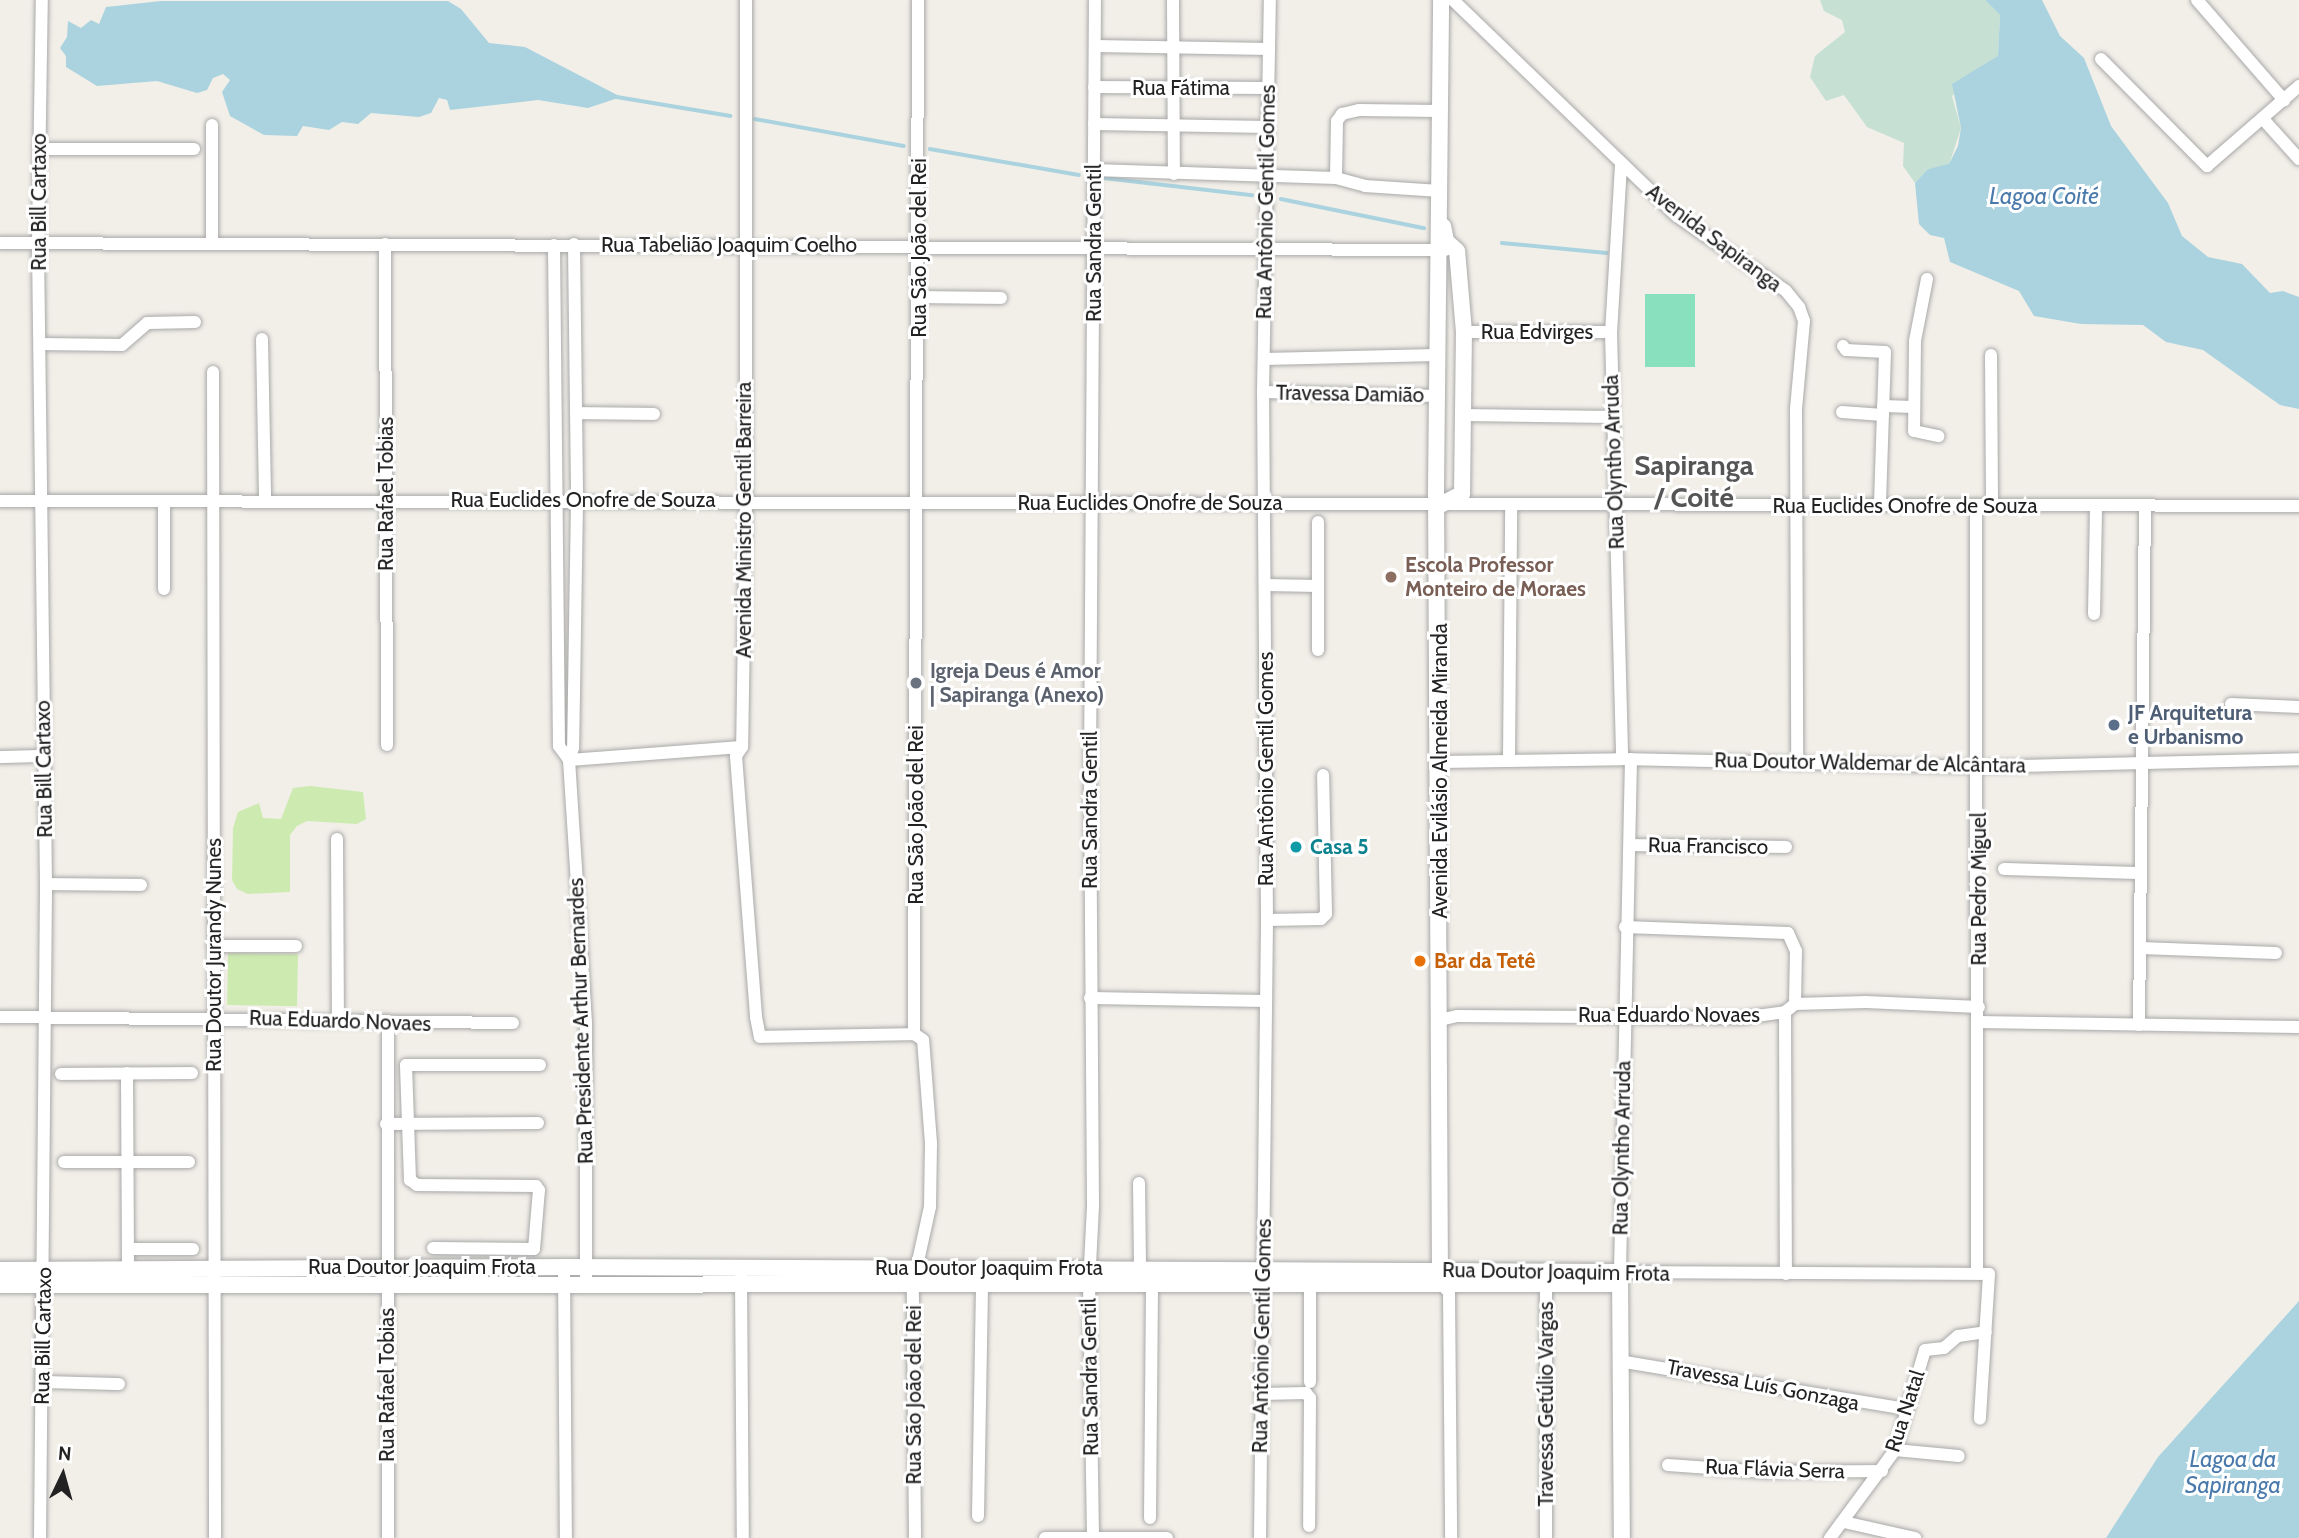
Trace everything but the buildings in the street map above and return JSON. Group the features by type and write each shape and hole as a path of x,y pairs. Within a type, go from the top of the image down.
{"street":[{"name":"Rua Bill Cartaxo","path":"40,1538 45,1278 46,884 38,243 41,0"},
{"name":"Avenida Ministro Gentil Barreira","path":"746,0 746,500 742,747 736,756 760,1037 914,1034"},
{"name":"Rua São João del Rei","path":"915,1538 916,1277 930,1206 931,1143 923,1040 914,1034 920,297 918,0"},
{"name":"Rua Sandra Gentil","path":"1093,1536 1089,1285 1093,1268 1090,998 1095,0"},
{"path":"1173,0 1174,174"},
{"name":"Rua Antônio Gentil Gomes","path":"1260,1538 1267,920 1263,392 1269,178 1270,0"},
{"name":"Avenida Sapiranga","path":"1453,0 1621,165 1677,216 1786,290 1800,307 1804,321 1796,409 1796,508"},
{"path":"2197,0 2284,100"},
{"name":"Avenida Evilásio Almeida Miranda","path":"1439,3 1441,220 1438,250 1437,396 1441,762 1440,1278 1449,1292 1451,1538"},
{"path":"1095,46 1269,49"},
{"path":"2101,59 2207,166 2299,86"},
{"name":"Rua Fátima","path":"1094,88 1269,88"},
{"path":"1336,178 1337,121 1342,114 1359,110 1439,111"},
{"path":"2263,119 2299,159"},
{"path":"1094,124 1268,127"},
{"path":"212,125 212,244"},
{"path":"39,149 194,149"},
{"name":"Rua Olyntho Arruda","path":"1621,165 1611,332 1611,417 1630,845 1629,911 1625,927 1622,1015 1619,1362 1622,1538"},
{"path":"1094,170 1269,178 1336,178 1365,186 1440,191"},
{"name":"Avenida Evilásio Almeida Miranda","path":"1440,505 1462,494 1464,332 1457,251 1446,242 1441,220"},
{"name":"Rua Tabelião Joaquim Coelho","path":"0,243 745,244 1267,247 1457,251"},
{"name":"Rua Rafael Tobias","path":"385,244 387,745"},
{"name":"Rua Presidente Arthur Bernardes","path":"574,244 577,501 573,747 569,760 586,1022 586,1275"},
{"name":"Rua Presidente Arthur Bernardes","path":"554,245 559,746 569,760"},
{"path":"1927,279 1915,341 1914,431 1938,436"},
{"path":"920,297 1001,298"},
{"path":"41,344 122,345 147,323 195,321"},
{"name":"Rua Edvirges","path":"1464,332 1611,332"},
{"path":"262,339 265,501"},
{"path":"1843,346 1846,350 1885,352 1880,505"},
{"path":"1264,359 1437,355"},
{"path":"1991,355 1992,506"},
{"name":"Rua Doutor Jurandy Nunes","path":"213,372 215,1538"},
{"name":"Travessa Damião","path":"1263,392 1437,396"},
{"path":"1842,412 1913,407"},
{"path":"576,413 654,414"},
{"path":"1462,415 1611,417"},
{"name":"Rua Euclides Onofre de Souza","path":"0,501 746,500 1613,504 1796,508 1880,505 2299,506"},
{"path":"163,501 164,589"},
{"path":"1509,759 1511,505"},
{"path":"2139,1025 2145,505"},
{"name":"Rua Pedro Miguel","path":"1976,506 1979,767 1977,1272"},
{"path":"2094,614 2096,506"},
{"path":"1796,508 1797,764"},
{"path":"1318,522 1318,650"},
{"path":"1265,585 1318,586"},
{"path":"2231,705 2299,707"},
{"path":"569,760 742,747"},
{"path":"0,757 43,756"},
{"name":"Rua Doutor Waldemar de Alcântara","path":"1441,762 1627,759 1979,767 2142,760 2299,759"},
{"path":"1267,920 1321,919 1326,914 1323,775"},
{"path":"337,839 338,1020"},
{"name":"Rua Francisco","path":"1630,845 1786,847"},
{"path":"2004,869 2139,873"},
{"path":"46,884 141,885"},
{"path":"1625,927 1788,933 1796,951 1790,1008 1786,1274"},
{"path":"213,946 296,946"},
{"path":"2140,948 2276,953"},
{"path":"1090,998 1266,1001"},
{"name":"Rua Eduardo Novaes","path":"1440,1020 1458,1016 1622,1015 1742,1018 1790,1008 1979,1007"},
{"name":"Rua Eduardo Novaes","path":"0,1017 214,1017 513,1023"},
{"name":"Rua Rafael Tobias","path":"388,1021 388,1538"},
{"path":"1978,1022 2299,1027"},
{"path":"433,1248 534,1249 539,1190 536,1186 417,1185 409,1176 406,1124 408,1064 540,1065"},
{"path":"127,1073 128,1277"},
{"path":"61,1074 192,1073"},
{"path":"386,1124 538,1123"},
{"path":"64,1162 189,1162"},
{"path":"1139,1183 1140,1268"},
{"path":"129,1249 193,1249"},
{"name":"Rua Doutor Joaquim Frota","path":"0,1285 45,1278 128,1277 215,1268 386,1275 916,1277 1140,1268 1310,1286 1440,1278"},
{"name":"Rua Doutor Joaquim Frota","path":"0,1270 45,1278"},
{"path":"1977,1272 1989,1274 1980,1419"},
{"name":"Rua Doutor Joaquim Frota","path":"916,1277 982,1284 1152,1285 1263,1279 1620,1278 1977,1272"},
{"path":"564,1274 565,1538"},
{"name":"Rua Doutor Joaquim Frota","path":"128,1277 216,1285 386,1275"},
{"path":"741,1275 743,1538"},
{"name":"Travessa Getúlio Vargas","path":"1546,1278 1546,1538"},
{"path":"978,1516 982,1284"},
{"path":"1150,1518 1152,1285"},
{"path":"1310,1286 1310,1382"},
{"name":"Rua Natal","path":"1830,1538 1895,1450 1924,1350 1944,1348 1958,1336 1986,1332"},
{"name":"Travessa Luís Gonzaga","path":"1619,1362 1907,1409"},
{"path":"42,1382 119,1384"},
{"path":"1261,1394 1306,1393 1310,1398 1309,1526"},
{"path":"1895,1450 1959,1456"},
{"name":"Rua Flávia Serra","path":"1668,1465 1882,1471"},
{"path":"1844,1522 1915,1538"},
{"path":"1045,1538 1167,1538"}],"green space":[{"path":"1820,0 1985,0 2000,15 1998,56 1952,96 1961,128 1949,165 1928,169 1915,183 1903,166 1904,143 1867,127 1844,95 1826,101 1810,77 1815,56 1845,32 1842,20 1824,11"},
{"path":"1645,294 1695,294 1695,367 1645,367"},
{"path":"310,786 363,792 366,819 357,824 307,821 297,826 290,835 290,892 248,894 237,889 232,880 233,828 238,812 259,803 263,818 281,819 293,788"},
{"path":"228,953 298,954 297,1006 227,1005"}],"water":[{"name":"Lagoa Coité","path":"1985,0 2042,0 2060,36 2084,58 2111,126 2168,203 2182,236 2208,257 2242,264 2270,293 2283,291 2299,297 2299,409 2280,405 2203,350 2166,342 2143,325 2081,324 2034,316 2019,291 1950,262 1944,238 1930,235 1919,224 1915,183 1928,169 1949,164 1958,146 1961,128 1952,84 1998,56 2000,15"},
{"path":"161,1 448,1 461,9 489,43 525,47 621,97 588,108 538,100 450,110 447,100 439,98 431,113 419,117 371,113 358,124 342,122 329,130 303,126 297,136 264,135 230,116 222,92 230,80 223,74 213,78 207,90 197,93 157,81 97,86 66,67 66,56 60,48 67,37 68,21 81,28 91,20 99,24 106,7"},
{"name":"Lagoa da Sapiranga","path":"2299,1301 2299,1538 2106,1538 2158,1457"}],"waterway":[{"path":"617,97 730,116"},
{"path":"755,119 904,146"},
{"path":"930,149 1079,175"},
{"path":"1104,178 1252,195"},
{"path":"1281,199 1424,228"},
{"path":"1502,243 1607,253"}],"place":[{"name":"Escola Professor Monteiro de Moraes","path":"1391,577"},
{"name":"Igreja Deus é Amor | Sapiranga (Anexo)","path":"916,683"},
{"name":"JF Arquitetura e Urbanismo","path":"2114,725"},
{"name":"Casa 5","path":"1296,847"},
{"name":"Bar da Tetê","path":"1420,961"}],"district":[{"name":"Sapiranga / Coité","path":"1694,481"}]}
